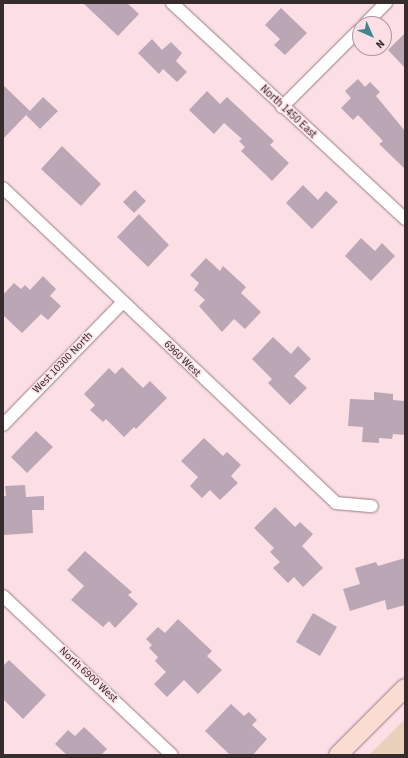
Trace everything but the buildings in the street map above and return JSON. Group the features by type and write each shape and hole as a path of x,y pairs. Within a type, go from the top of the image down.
{"street":[{"name":"North 1450 East","path":"172,3 282,107 405,219"},
{"path":"373,16 386,3"},
{"path":"282,107 352,37"},
{"name":"6960 West","path":"3,188 336,503 372,506"},
{"name":"West 10300 North","path":"3,425 123,302"},
{"name":"North 6900 West","path":"3,596 172,755"},
{"path":"338,755 405,688"}],"shaded area":[{"path":"405,719 405,755 369,755"}]}
